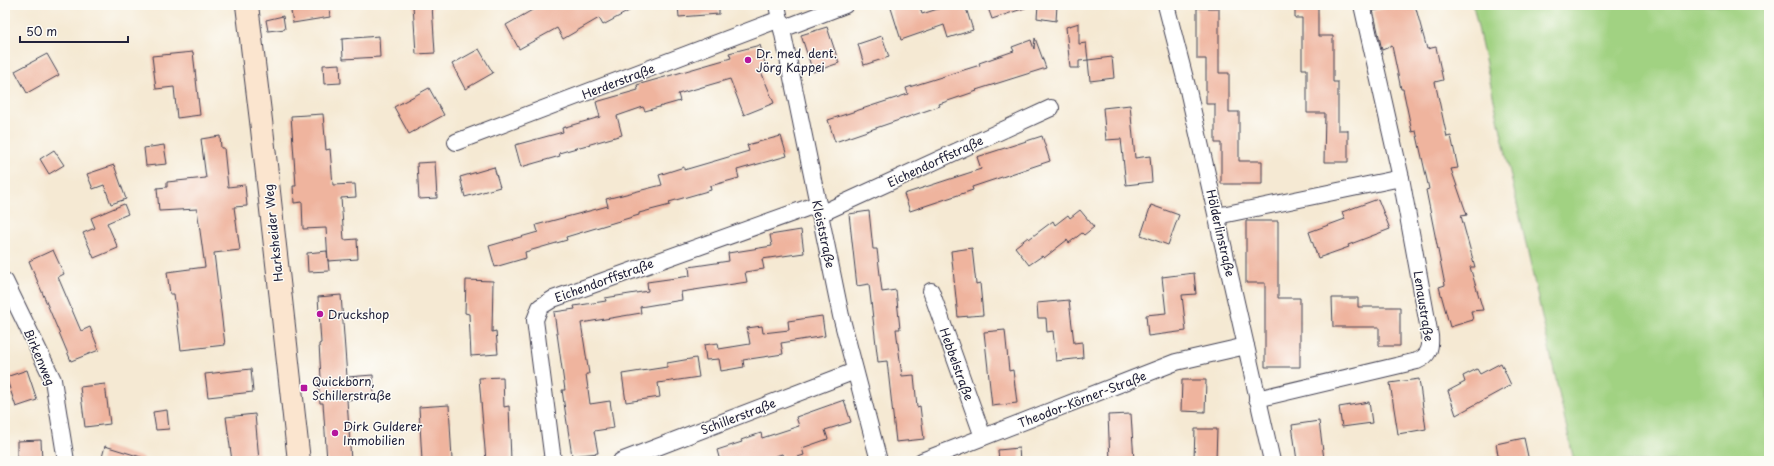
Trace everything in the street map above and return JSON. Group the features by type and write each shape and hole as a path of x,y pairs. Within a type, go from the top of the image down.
{"main road":[{"name":"Harksheider Weg","path":"247,5 299,461"}],"street":[{"name":"Herderstraße","path":"456,142 780,18 845,5"},
{"name":"Hölderlinstraße","path":"1166,5 1188,90 1272,461"},
{"name":"Lenaustraße","path":"1257,399 1417,361 1428,355 1430,349 1430,336 1401,178 1362,5"},
{"name":"Kleiststraße","path":"780,18 841,316 879,461"},
{"name":"Eichendorffstraße","path":"553,461 535,320 540,307 553,299 819,209 1051,108"},
{"path":"1217,216 1401,178"},
{"name":"Birkenweg","path":"5,281 53,380 66,461"},
{"name":"Hebbelstraße","path":"931,291 983,437"},
{"name":"Theodor-Körner-Straße","path":"922,461 957,455 983,437 1176,362 1246,346"},
{"name":"Schillerstraße","path":"620,461 855,371"}],"green space":[{"path":"1473,5 1769,5 1769,461 1574,461"}],"building":[{"path":"290,5 329,5 330,17 293,23"},
{"path":"413,5 432,5 435,53 416,54"},
{"path":"541,5 640,5 603,25 599,18 563,39 557,28 519,49 506,25"},
{"path":"678,5 719,5 719,14 679,17"},
{"path":"890,5 919,5 922,14 950,5 965,5 973,30 948,38 944,25 901,40"},
{"path":"987,5 1028,5 1028,7 992,19"},
{"path":"1038,5 1057,5 1056,21 1037,18"},
{"path":"1295,5 1318,5 1318,36 1333,36 1333,82 1338,82 1338,130 1348,130 1348,162 1324,162 1325,113 1307,113 1307,69 1302,69 1302,18 1295,18"},
{"path":"1400,5 1415,5 1427,49 1436,47 1443,80 1435,82 1447,137 1451,136 1458,168 1451,169 1467,215 1461,216 1475,267 1470,267 1483,310 1471,311 1473,320 1450,327 1439,287 1445,285 1426,190 1429,189 1416,131 1412,132 1392,46 1382,50 1373,11"},
{"path":"1197,8 1219,8 1219,73 1229,73 1229,112 1239,112 1239,161 1262,161 1262,184 1221,184 1221,143 1215,143 1215,104 1206,104 1206,59 1197,59"},
{"path":"283,16 285,29 268,31 266,20"},
{"path":"1079,23 1079,44 1086,43 1088,60 1079,61 1079,68 1070,68 1066,27"},
{"path":"827,27 839,63 813,72 801,35"},
{"path":"379,36 380,57 343,59 342,39"},
{"path":"882,36 889,57 864,65 858,44"},
{"path":"1035,38 1046,68 976,90 977,91 939,104 940,106 835,142 828,120 908,94 906,88 980,65 979,63 1014,51 1012,47 1031,40 1034,49"},
{"path":"760,45 766,67 760,69 774,103 744,115 730,79 678,94 680,101 645,111 643,107 617,116 622,135 559,153 560,156 521,167 515,145 563,132 562,128 600,117 596,102 638,90 637,85 731,58 729,53"},
{"path":"479,49 493,73 465,89 452,64"},
{"path":"193,52 200,115 177,118 174,87 156,89 152,56"},
{"path":"47,54 59,75 27,93 15,71"},
{"path":"1112,57 1114,78 1090,81 1088,60"},
{"path":"340,64 341,83 324,84 323,65"},
{"path":"429,88 444,115 409,134 394,107"},
{"path":"1130,105 1135,158 1150,156 1152,182 1126,185 1121,139 1106,140 1103,108"},
{"path":"323,114 326,150 330,149 333,185 355,184 356,197 341,198 344,240 357,239 358,259 328,261 326,228 303,229 302,202 294,203 293,186 296,186 291,116"},
{"path":"220,136 221,148 224,148 228,187 245,185 247,206 234,207 240,250 214,253 225,345 181,350 174,294 170,294 167,272 205,267 197,209 159,211 157,188 167,187 167,182 206,178 201,139"},
{"path":"781,136 787,156 737,170 739,178 710,186 711,190 669,202 670,205 639,213 639,215 566,237 567,240 525,252 526,258 495,267 489,246 538,232 536,225 608,206 606,199 662,185 659,175 684,167 684,170 749,151 747,145"},
{"path":"1042,136 1050,161 972,187 973,190 910,211 904,194 981,169 977,157"},
{"path":"164,145 167,164 146,166 144,148"},
{"path":"54,150 64,165 49,174 40,159"},
{"path":"435,162 437,198 419,199 417,163"},
{"path":"114,165 126,199 111,204 104,185 93,189 87,174"},
{"path":"494,167 500,187 465,197 460,177"},
{"path":"1378,199 1390,229 1348,245 1349,247 1318,258 1309,232 1345,219 1342,212"},
{"path":"124,204 128,214 107,223 118,248 94,258 83,233 95,228 91,218"},
{"path":"1151,205 1179,215 1168,245 1141,235"},
{"path":"1080,210 1094,227 1084,235 1082,233 1069,243 1067,240 1044,258 1042,256 1029,265 1015,247 1028,237 1029,239 1053,221 1055,225 1068,215 1070,218"},
{"path":"869,211 873,249 877,249 882,292 896,290 900,329 896,329 902,376 914,375 917,407 920,406 924,439 896,442 887,361 878,362 869,284 857,286 849,214"},
{"path":"1246,221 1278,221 1278,298 1300,298 1300,367 1265,367 1265,283 1246,283"},
{"path":"801,230 804,253 762,259 764,269 745,272 747,282 681,292 682,300 640,307 641,313 581,323 589,374 586,374 590,404 610,401 614,428 594,431 598,453 572,456 562,390 565,390 554,312 575,309 574,306 606,301 605,298 648,291 647,282 690,276 689,267 729,261 728,253 772,246 770,235"},
{"path":"972,248 976,284 980,283 983,315 958,317 951,251"},
{"path":"53,250 64,274 58,277 81,331 90,327 99,350 71,361 29,261"},
{"path":"327,251 329,271 308,272 307,253"},
{"path":"1194,273 1196,294 1182,295 1186,331 1148,336 1146,315 1166,313 1162,277"},
{"path":"466,280 493,281 492,332 496,331 498,354 471,356 469,314 465,313"},
{"path":"341,295 347,377 373,375 374,397 347,400 351,461 327,461 323,403 320,403 318,378 321,378 319,344 321,343 318,297"},
{"path":"1332,298 1358,298 1358,307 1400,307 1400,346 1379,346 1379,327 1333,327"},
{"path":"1069,300 1074,343 1082,342 1083,358 1056,361 1053,331 1047,332 1046,318 1038,318 1037,303"},
{"path":"822,316 825,336 781,343 783,354 743,360 744,367 721,371 719,359 706,360 704,345 718,343 719,349 750,344 747,328 762,326 763,333 789,330 788,321"},
{"path":"1005,330 1009,371 1013,370 1017,403 992,406 984,332"},
{"path":"696,358 699,377 658,383 660,397 626,402 622,374 667,367 667,363"},
{"path":"1501,363 1511,385 1456,415 1448,391 1465,382 1463,376 1477,369 1480,374"},
{"path":"251,369 253,392 208,397 205,374"},
{"path":"27,370 37,400 16,407 6,377"},
{"path":"503,377 504,407 509,406 511,461 486,461 479,378"},
{"path":"1419,379 1426,429 1398,434 1390,383"},
{"path":"1182,380 1206,380 1205,412 1181,411"},
{"path":"105,384 110,424 85,427 80,387"},
{"path":"844,400 851,422 825,430 828,439 802,448 804,455 785,461 782,454 760,461 720,461 717,450 742,442 741,440 761,433 762,438 799,426 796,417"},
{"path":"1369,402 1372,423 1342,427 1339,407"},
{"path":"449,405 452,460 422,461 419,407"},
{"path":"167,410 169,429 156,430 153,412"},
{"path":"255,414 259,461 232,461 226,417"},
{"path":"1131,414 1134,461 1110,461 1108,415"},
{"path":"1319,421 1324,459 1297,461 1292,425"},
{"path":"1195,429 1217,429 1216,459 1194,459"},
{"path":"1524,438 1529,461 1499,461 1496,444"},
{"path":"41,440 42,461 17,461 17,441"},
{"path":"105,446 144,458 144,461 101,461"},
{"path":"1019,448 1020,461 999,461 998,450"}],"place":[{"name":"Dr. med. dent. Jörg Kappei","path":"748,60"},
{"name":"Druckshop","path":"320,314"},
{"name":"Quickborn, Schillerstraße","path":"304,388"},
{"name":"Dirk Gulderer Immobilien","path":"335,433"}]}
